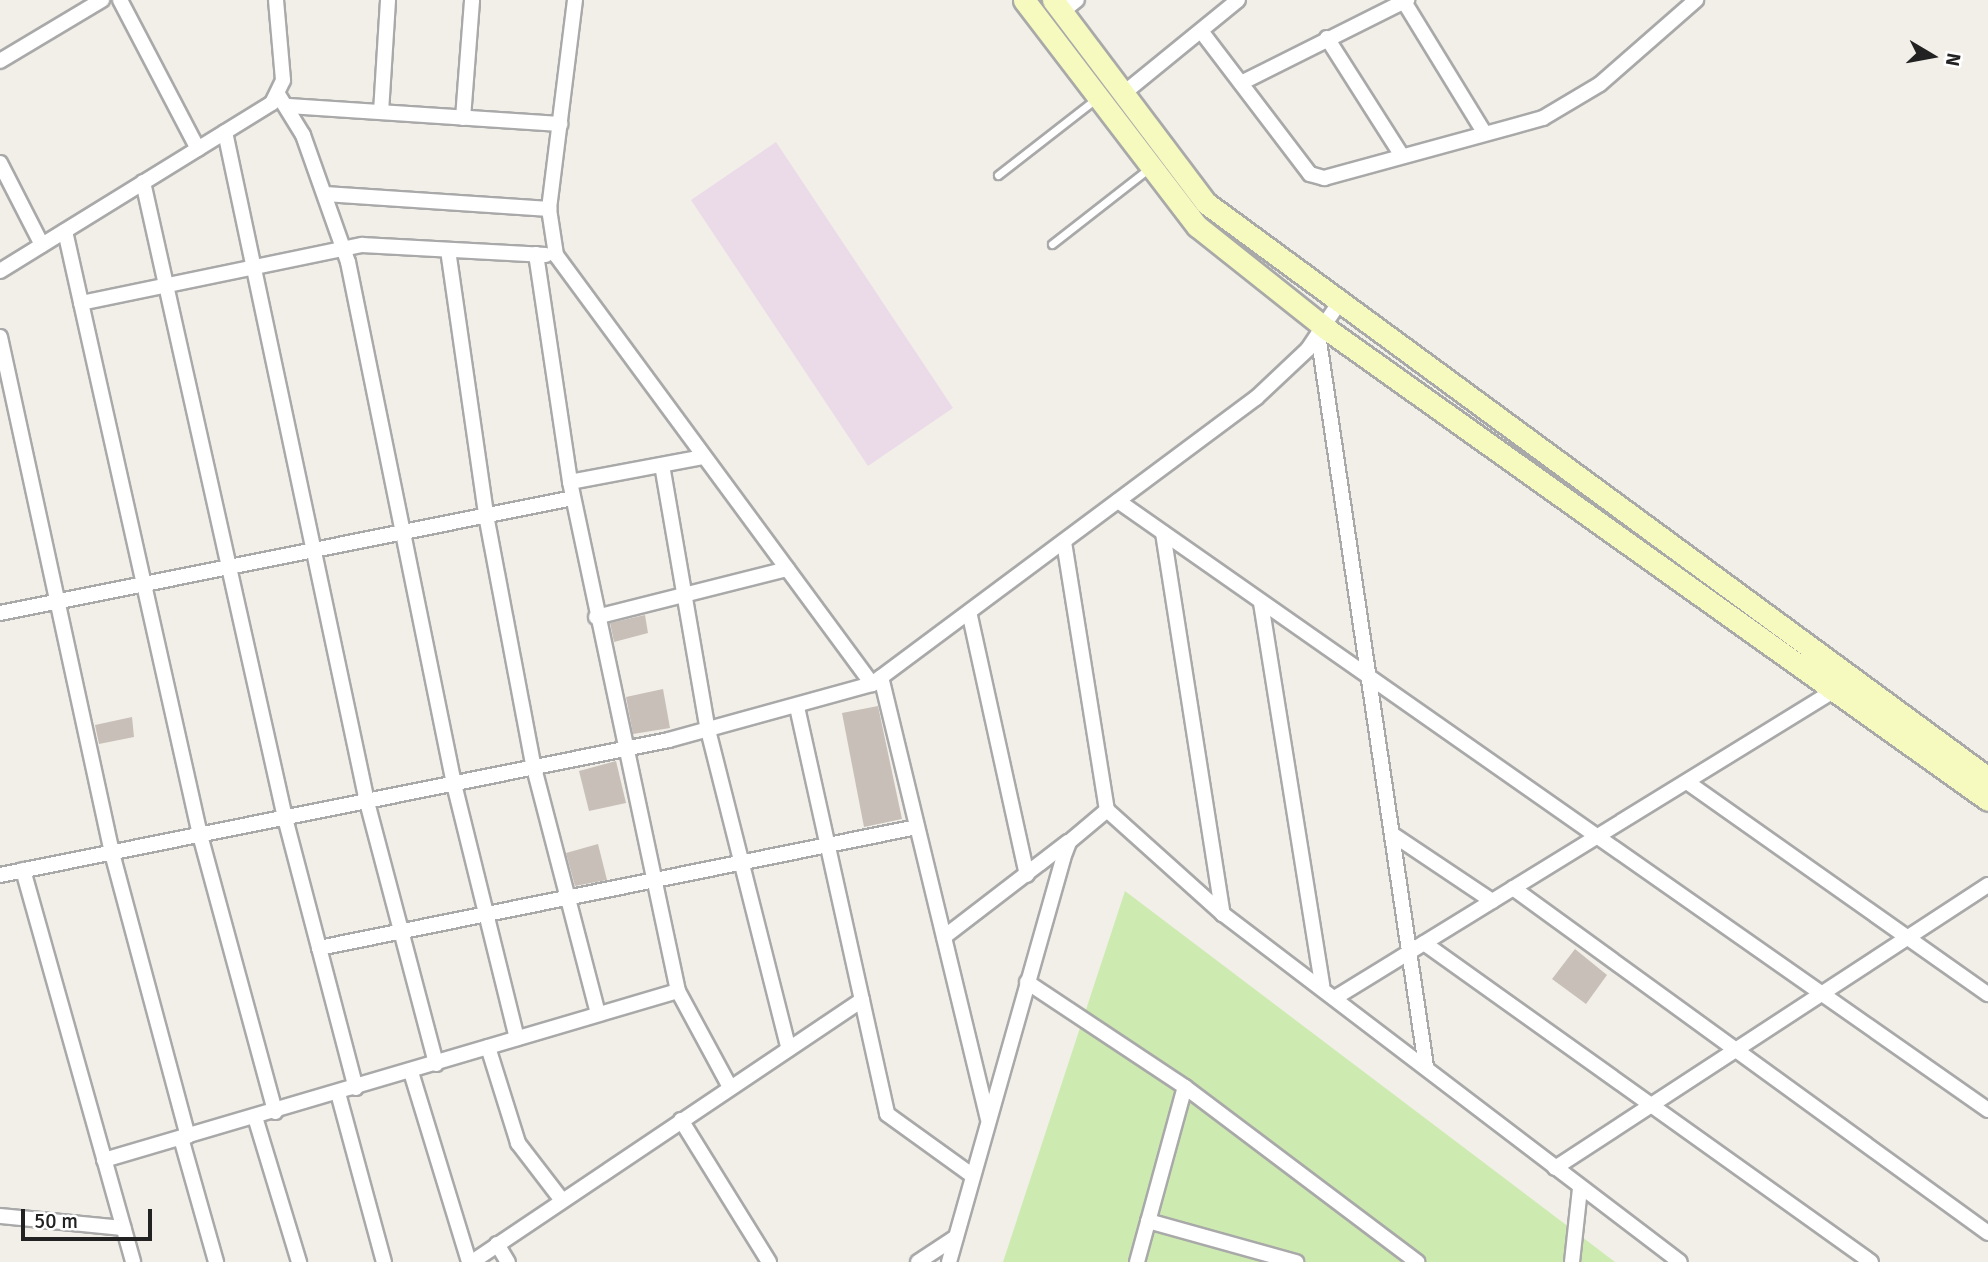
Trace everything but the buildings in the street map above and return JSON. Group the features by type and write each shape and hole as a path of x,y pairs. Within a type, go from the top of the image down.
{"street":[{"path":"0,61 102,0"},
{"path":"120,0 198,149"},
{"path":"276,0 283,101 325,194 345,248 399,530 454,784 483,914 517,1038"},
{"path":"381,112 388,0"},
{"path":"463,118 472,0"},
{"path":"575,0 549,209 556,256 787,569 876,680 917,827 989,1120"},
{"path":"1024,0 1197,226 1321,331 1988,800"},
{"path":"1124,93 1238,0"},
{"path":"1200,31 1316,177 1543,118 1600,84 1696,0"},
{"path":"1241,83 1404,1 1484,132"},
{"path":"1064,4 1124,93 1206,203 1988,778"},
{"path":"1327,38 1401,154"},
{"path":"0,271 225,132 283,101 381,112 560,124"},
{"path":"225,132 367,802 436,1064"},
{"path":"0,163 42,245"},
{"path":"144,182 285,818 356,1088"},
{"path":"325,194 549,209"},
{"path":"65,231 200,835 275,1112"},
{"path":"81,303 345,248 556,256"},
{"path":"449,250 485,515 534,768 598,1013"},
{"path":"537,254 570,482 622,750 678,991 730,1087"},
{"path":"0,875 622,750 797,707 876,680 970,616 1063,542 1256,398 1321,331 1339,303"},
{"path":"1321,331 1395,836 1419,947 1426,1066"},
{"path":"0,337 112,853 216,1262"},
{"path":"570,482 704,457"},
{"path":"662,465 708,730 739,861 789,1049"},
{"path":"0,613 399,530 573,498"},
{"path":"1118,501 1594,839 1822,993 1988,1110"},
{"path":"1163,533 1223,914"},
{"path":"1063,542 1107,810 1223,914 1338,996 1580,1188 1680,1262"},
{"path":"596,617 787,569"},
{"path":"1261,603 1322,985"},
{"path":"970,616 1027,875"},
{"path":"1338,996 1835,690"},
{"path":"797,707 824,844 887,1114 973,1176"},
{"path":"1687,782 1988,995"},
{"path":"944,937 1027,875 1107,810"},
{"path":"318,948 917,827"},
{"path":"1395,836 1492,901"},
{"path":"949,1262 1069,842"},
{"path":"23,870 133,1262"},
{"path":"1555,1168 1988,885"},
{"path":"1513,888 1733,1052 1988,1233"},
{"path":"1419,947 1871,1262"},
{"path":"1027,982 1185,1087 1417,1262"},
{"path":"104,1160 411,1072 598,1013 678,991"},
{"path":"411,1072 471,1262 561,1199 862,1000"},
{"path":"488,1047 518,1143 561,1199"},
{"path":"1137,1262 1185,1087"},
{"path":"338,1093 384,1262"},
{"path":"255,1117 299,1262"},
{"path":"681,1120 769,1262"},
{"path":"1572,1262 1580,1188"},
{"path":"0,1216 123,1228"},
{"path":"1148,1221 1296,1262"},
{"path":"918,1262 956,1237"},
{"path":"497,1244 508,1262"}],"lane":[{"path":"998,175 1097,98"},
{"path":"1052,244 1150,167"}],"shaded area":[{"path":"776,142 953,408 868,466 691,200"}],"green space":[{"path":"1125,891 1615,1262 1003,1262"}]}
